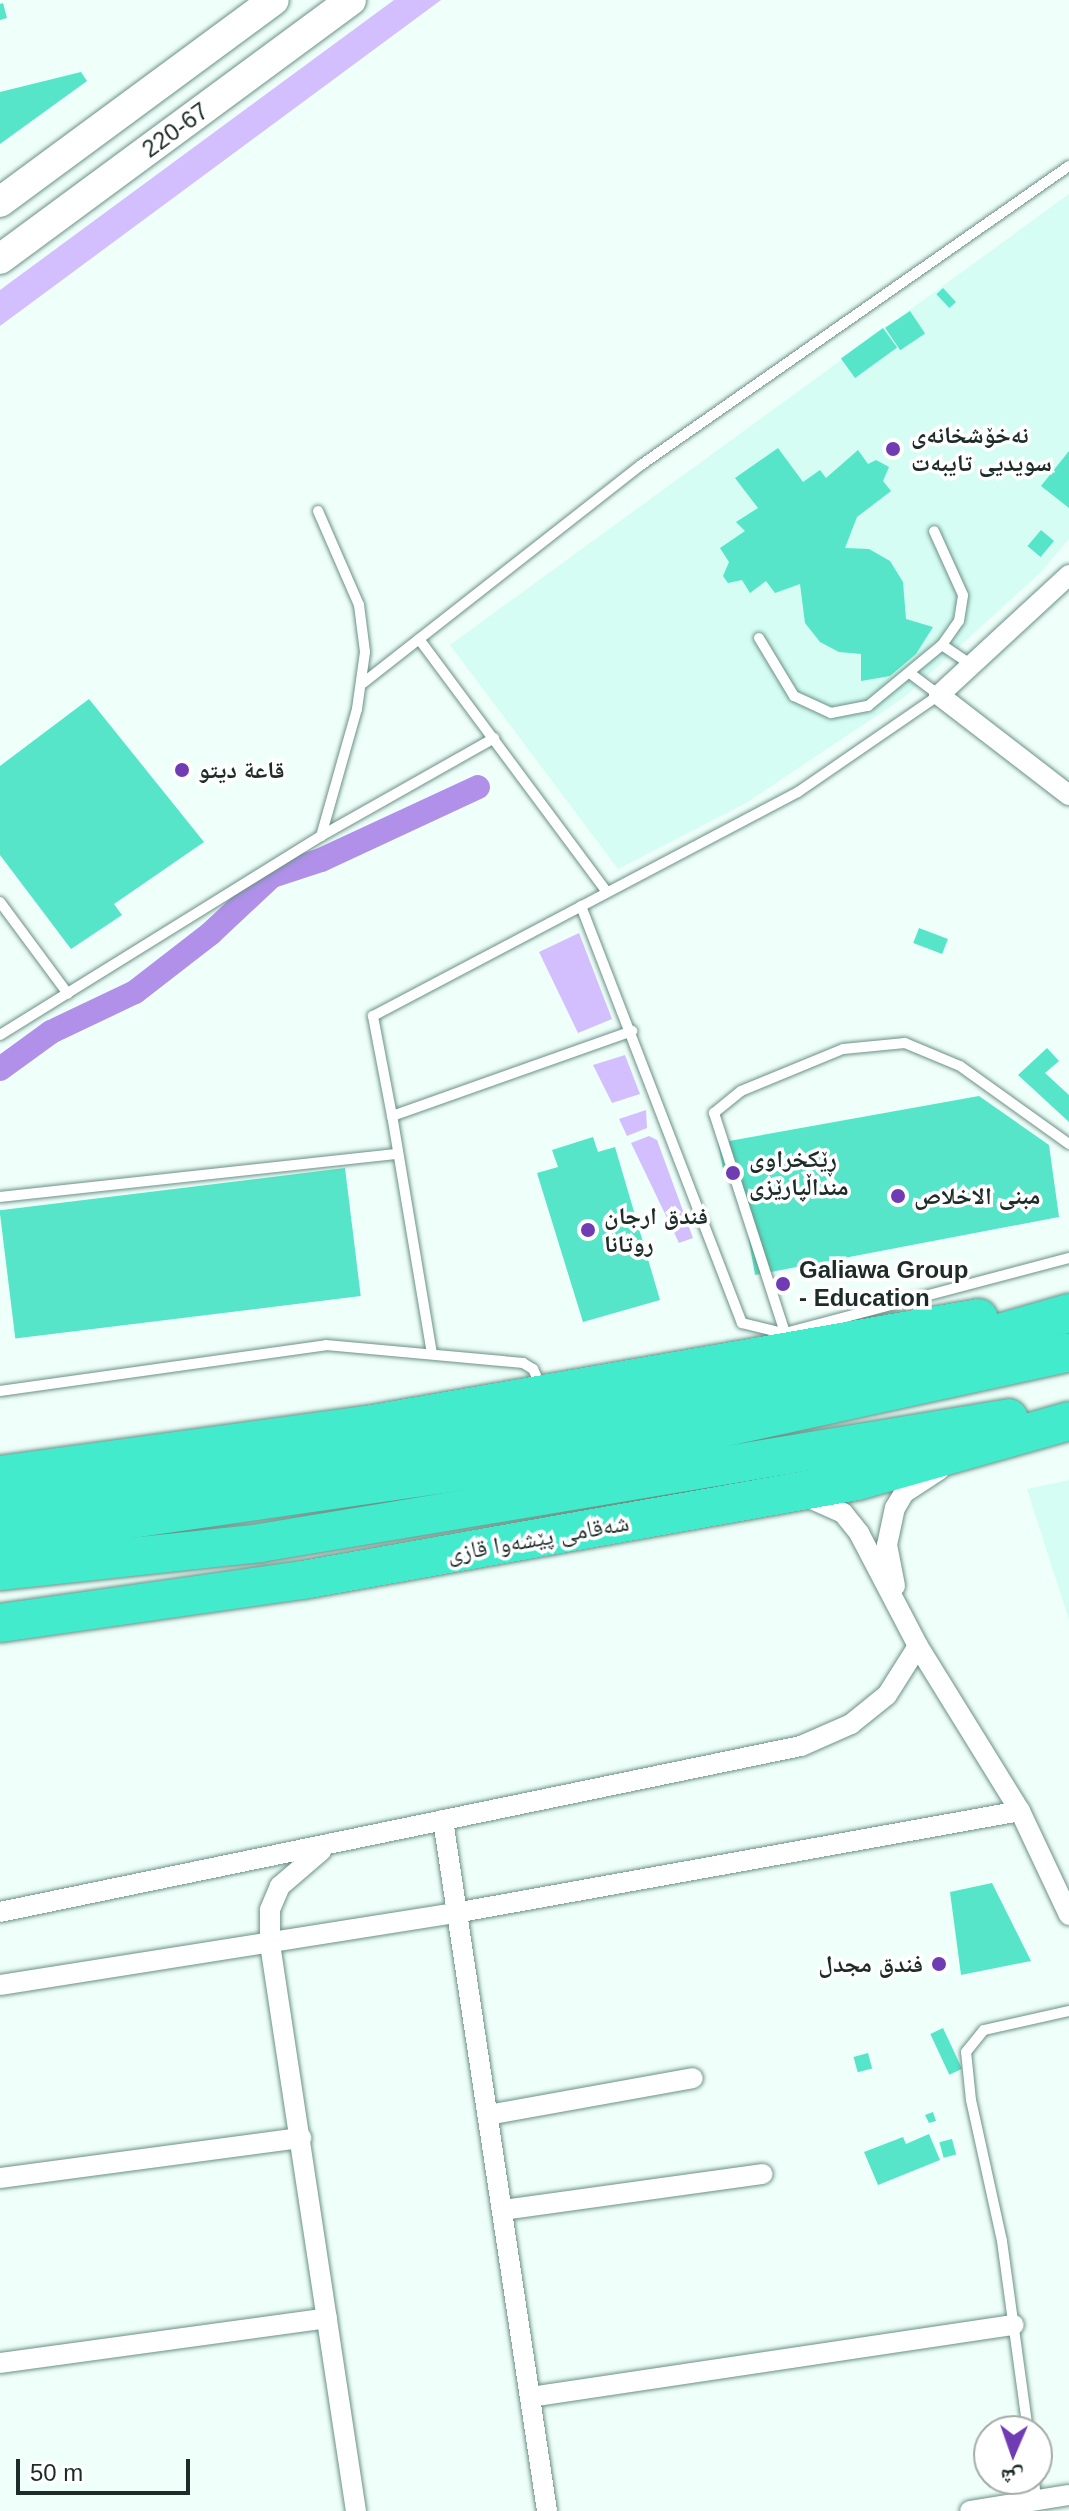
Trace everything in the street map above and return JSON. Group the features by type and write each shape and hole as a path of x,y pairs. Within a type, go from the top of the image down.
{"highway":[{"path":"0,1475 367,1425 544,1394 798,1339 1069,1310"},
{"path":"0,1503 565,1425 950,1347 1069,1310"},
{"path":"0,1538 255,1505 644,1445 1069,1352"},
{"name":"شەقامی پێشەوا قازی","path":"0,1571 260,1543 651,1482 1069,1408"},
{"name":"شەقامی پێشەوا قازی","path":"0,1623 303,1580 781,1495 975,1450 1069,1421"}],"street":[{"name":"220-67","path":"0,202 274,0"},
{"name":"220-67","path":"0,259 351,0"},
{"path":"1069,575 939,695 1069,795"},
{"path":"918,1646 891,1575 889,1524 904,1493 975,1450"},
{"path":"781,1495 816,1498 843,1513 859,1533 918,1646 1020,1811 1069,1915"},
{"path":"0,1912 801,1746 851,1724 887,1695 918,1646"},
{"path":"0,1985 455,1913 1020,1811"},
{"path":"443,1820 547,2511"},
{"path":"333,1843 298,1866 280,1886 270,1910 270,1944 356,2511"},
{"path":"488,2115 693,2078"},
{"path":"0,2178 301,2138"},
{"path":"503,2210 763,2174"},
{"path":"0,2363 327,2318"},
{"path":"531,2397 1014,2325"},
{"path":"970,2511 1069,2495"}],"lane":[{"path":"363,683 630,473 1069,166"},
{"path":"318,511 359,605 364,625 363,683 321,836"},
{"path":"759,638 794,696 831,713 868,706 911,674 942,645 959,621 963,595 934,531"},
{"path":"419,639 607,892"},
{"path":"942,645 973,666"},
{"path":"432,1354 373,1016 798,792 939,695 911,674"},
{"path":"0,1035 321,836 494,738"},
{"path":"0,902 68,994"},
{"path":"581,906 632,1031 742,1323 798,1339 1069,1258"},
{"path":"392,1116 632,1031"},
{"path":"798,1339 713,1124 724,1100 843,1049 905,1043 960,1066 1069,1144"},
{"path":"0,1197 398,1154"},
{"path":"0,1391 307,1346 523,1363 537,1374 544,1394"},
{"path":"1026,2415 1014,2325 966,2052 984,2030 1069,2011"},
{"path":"1036,2495 1036,2500"}],"shaded area":[{"path":"394,0 441,0 0,326 0,290"},
{"name":"نەخۆشخانەی سویدیی تایبەت","path":"1069,194 1069,539 1041,572 903,698 746,803 618,869 450,645"},
{"path":"579,933 612,1019 578,1033 539,952"},
{"path":"625,1055 640,1094 612,1103 593,1065"},
{"path":"646,1110 647,1128 627,1136 619,1119"},
{"path":"649,1136 657,1140 693,1238 679,1243 631,1143"},
{"path":"1069,1480 1069,1620 1027,1489"}],"building":[{"path":"3,3 7,18 0,20 0,4"},
{"path":"81,72 87,81 0,144 0,92"},
{"path":"943,288 956,302 949,308 936,294"},
{"path":"910,311 925,333 900,350 885,328"},
{"path":"883,328 897,347 855,378 841,359"},
{"path":"778,448 803,482 820,470 826,478 858,450 868,464 876,460 889,467 883,481 891,491 857,517 845,548 869,549 890,561 903,582 906,619 933,627 916,654 890,676 861,681 861,654 839,652 820,642 805,623 800,584 775,593 766,581 750,593 742,580 728,583 723,576 729,562 720,548 745,531 736,522 758,508 735,478"},
{"path":"1069,451 1069,508 1041,486"},
{"path":"1041,530 1054,541 1041,557 1028,546"},
{"path":"89,699 204,842 114,904 122,915 71,949 0,855 0,766"},
{"path":"919,928 948,939 942,954 913,943"},
{"path":"1047,1048 1059,1061 1045,1073 1069,1095 1069,1122 1018,1075"},
{"name":"مبنى الاخلاص","path":"979,1096 1049,1145 1059,1217 755,1275 737,1172 724,1174 718,1143"},
{"path":"593,1137 598,1152 615,1147 660,1300 583,1322 537,1173 558,1167 552,1150"},
{"path":"345,1168 361,1296 15,1338 0,1210"},
{"path":"992,1883 1031,1961 961,1975 950,1892"},
{"path":"943,2028 962,2069 949,2075 930,2034"},
{"path":"868,2053 872,2068 858,2072 854,2057"},
{"path":"933,2112 936,2121 929,2123 925,2115"},
{"path":"929,2134 940,2160 878,2185 864,2152 903,2137 906,2144"},
{"path":"952,2139 956,2154 944,2158 939,2142"}],"waterway":[{"path":"0,1069 51,1032 135,992 211,933 272,876 321,860 478,787"}],"place":[{"name":"نەخۆشخانەی سویدیی تایبەت","path":"893,449"},
{"name":"قاعة ديتو","path":"182,770"},
{"name":"ڕێکخراوی منداڵپارێزی","path":"733,1173"},
{"name":"مبنى الاخلاص","path":"898,1196"},
{"name":"فندق ارجان روتانا","path":"588,1230"},
{"name":"Galiawa Group - Education","path":"783,1284"},
{"name":"فندق مجدل","path":"939,1964"}]}
